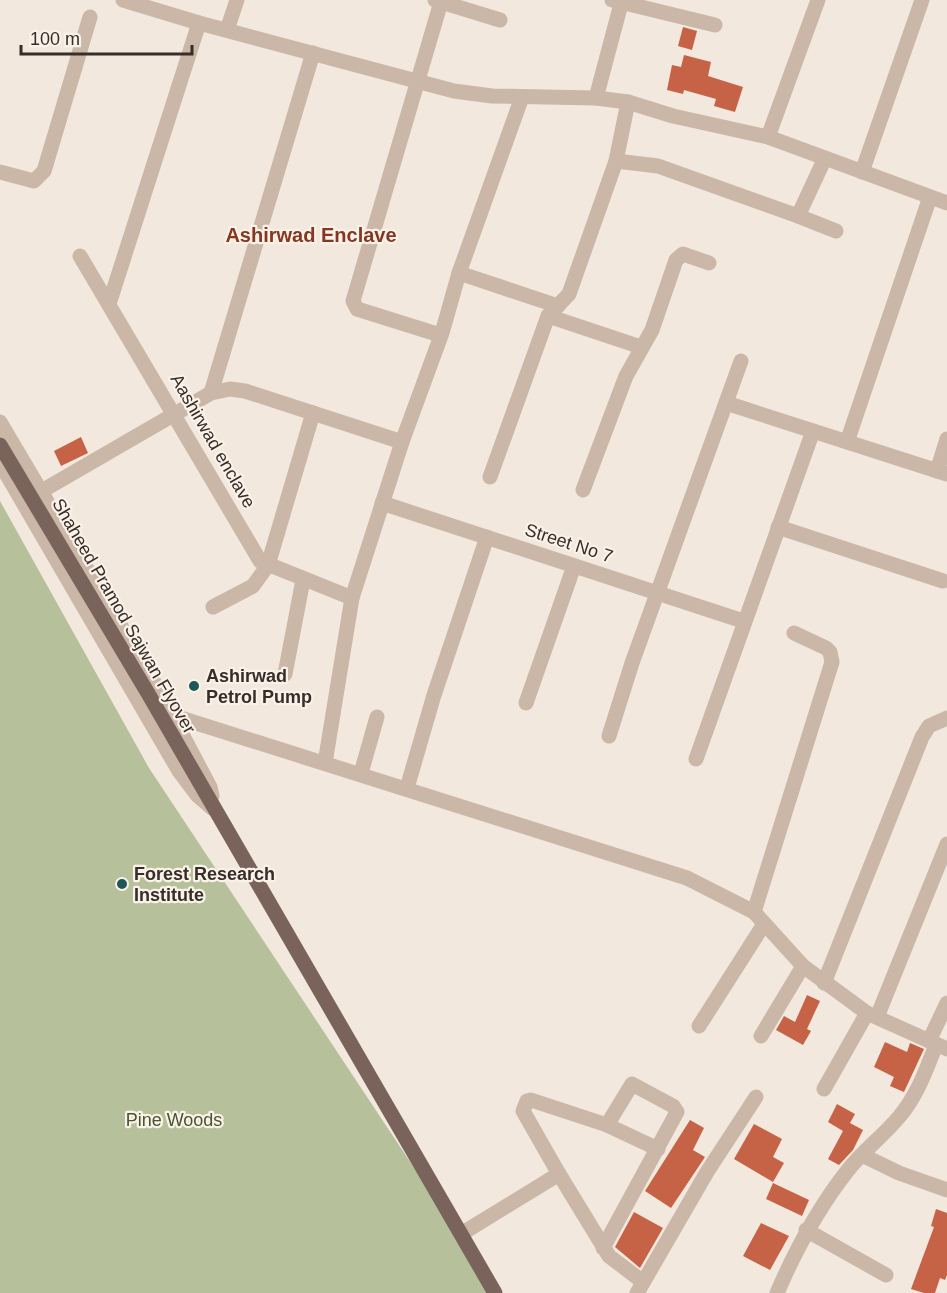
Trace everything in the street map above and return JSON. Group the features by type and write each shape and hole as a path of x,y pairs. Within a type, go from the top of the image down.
{"main road":[{"name":"Shaheed Pramod Sajwan Flyover","path":"0,445 149,695 212,808 495,1293"}],"street":[{"path":"123,0 145,3 199,23 416,82 471,94 596,98 628,102 673,116 768,137 947,203"},
{"path":"227,30 237,0"},
{"path":"768,137 818,0"},
{"path":"862,172 922,0"},
{"path":"440,335 357,309 353,301 438,1 500,20"},
{"path":"596,98 619,1 715,25"},
{"path":"0,172 34,181 44,171 90,17"},
{"path":"109,304 199,23"},
{"path":"211,393 314,53"},
{"path":"326,764 352,598 459,273 522,97"},
{"path":"490,477 553,311 569,294 616,161 628,102"},
{"path":"798,216 825,158"},
{"path":"616,161 658,166 836,231"},
{"path":"847,442 930,196"},
{"path":"584,490 627,376 652,330 679,256 689,254 710,262"},
{"name":"Aashirwad enclave","path":"80,256 176,415 255,554 268,565 352,598"},
{"path":"459,273 641,347"},
{"path":"609,736 632,663 741,361"},
{"path":"40,492 211,393 230,389 245,391 402,442"},
{"path":"726,403 942,472 947,439"},
{"path":"213,607 253,586 268,565 313,413"},
{"path":"0,422 171,715 210,787 212,808"},
{"path":"696,759 743,621 813,431"},
{"path":"0,463 179,771 212,808"},
{"name":"Street No 7","path":"382,503 743,621"},
{"path":"778,526 943,581"},
{"path":"407,788 434,695 487,537"},
{"path":"526,703 574,566"},
{"path":"285,674 303,580"},
{"path":"699,1026 759,918 832,662 830,652 826,648 794,633"},
{"path":"171,715 326,764 362,773 687,878 759,918 803,966 824,983 872,1015 937,1045"},
{"path":"362,773 377,717"},
{"path":"824,983 922,737 929,726 947,718"},
{"path":"824,1089 872,1015 947,844"},
{"path":"761,1035 803,966"},
{"path":"777,1293 806,1230 825,1200 862,1155 899,1117 919,1088 937,1045 947,1003"},
{"path":"603,1248 677,1112 673,1106 636,1085 629,1086 607,1125"},
{"path":"658,1149 607,1125 527,1101 523,1111 603,1248 640,1288 707,1172 756,1097"},
{"path":"862,1155 898,1173 947,1190"},
{"path":"461,1234 560,1174"},
{"path":"806,1230 886,1275"}],"green space":[{"name":"Pine Woods","path":"0,501 149,768 497,1293 0,1293"}],"building":[{"path":"683,27 697,31 692,50 678,46"},
{"path":"684,55 711,62 708,76 743,87 735,112 714,106 716,99 684,90 683,94 667,90 672,65 681,67"},
{"path":"81,437 88,453 61,466 54,451"},
{"path":"807,995 820,1001 807,1029 811,1031 803,1045 776,1030 784,1016 795,1022"},
{"path":"885,1042 907,1052 910,1043 924,1049 904,1092 890,1086 894,1077 874,1067"},
{"path":"837,1104 855,1114 850,1123 863,1130 853,1150 839,1165 828,1159 843,1131 828,1122"},
{"path":"690,1120 704,1128 693,1150 705,1157 671,1208 645,1191"},
{"path":"754,1124 782,1139 773,1157 784,1163 773,1182 734,1159"},
{"path":"773,1183 809,1200 802,1216 766,1199"},
{"path":"936,1209 947,1213 947,1275 945,1280 940,1278 935,1293 924,1293 911,1289 934,1227 931,1226"},
{"path":"634,1212 663,1228 640,1268 615,1247"},
{"path":"761,1223 789,1236 770,1270 743,1256"}],"place":[{"name":"Ashirwad Petrol Pump","path":"194,686"},
{"name":"Forest Research Institute","path":"122,884"}],"district":[{"name":"Ashirwad Enclave","path":"311,235"}]}
